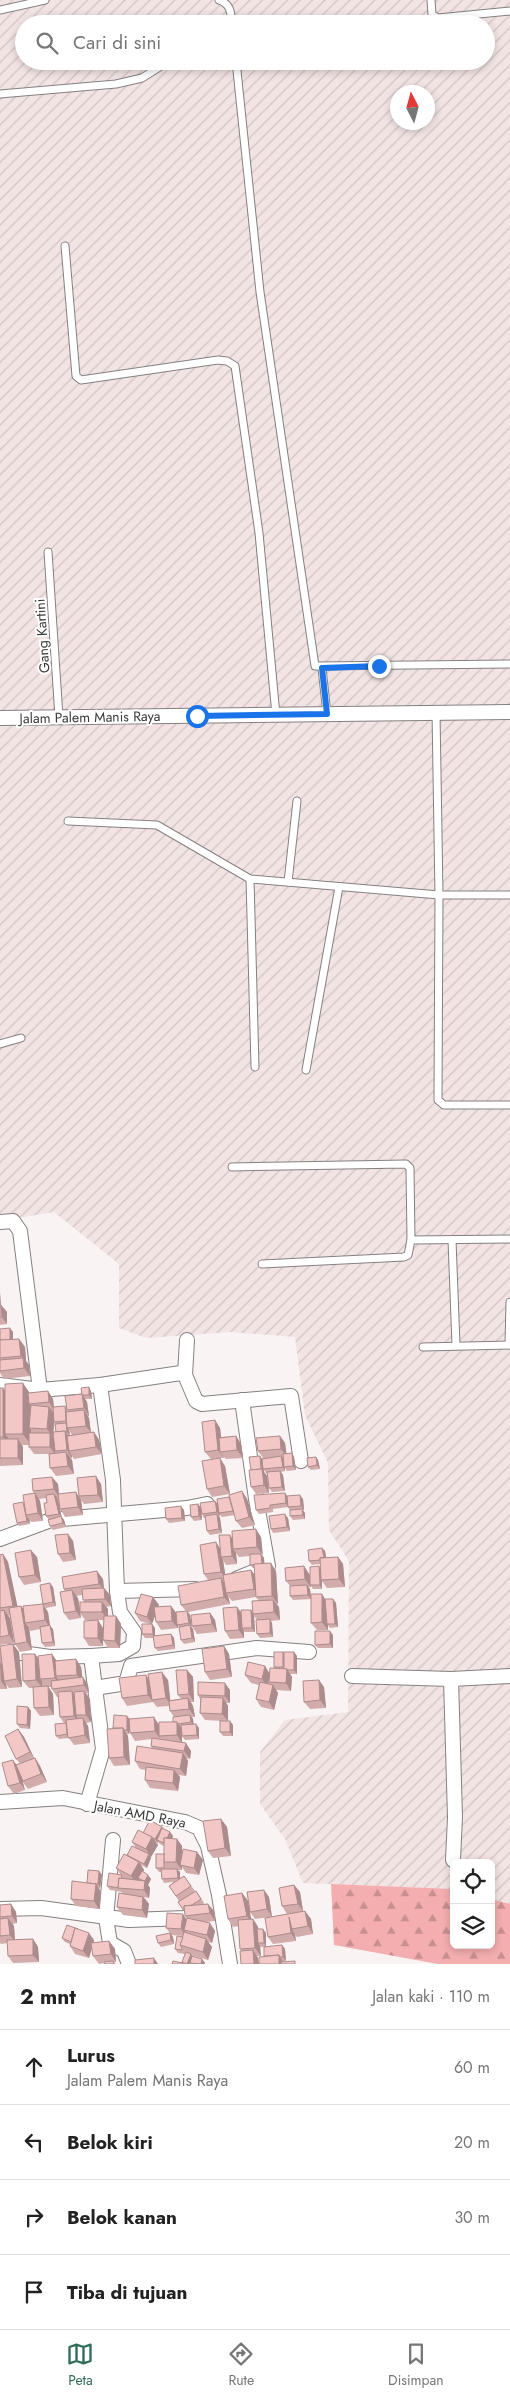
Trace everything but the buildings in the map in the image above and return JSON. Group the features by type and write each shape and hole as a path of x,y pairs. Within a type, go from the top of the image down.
{"street":[{"name":"Jalam Palem Manis Raya","path":"0,718 510,712"},
{"path":"0,1222 13,1221 20,1230 40,1390"},
{"path":"187,1340 185,1375 199,1404 292,1397 301,1461"},
{"path":"0,1385 40,1390 100,1385 179,1373 185,1375"},
{"path":"0,1650 50,1657 91,1656 118,1654 133,1646 134,1632 120,1612 116,1591 113,1480 100,1385"},
{"path":"223,1583 266,1569 268,1566 251,1498 242,1400"},
{"path":"0,1539 51,1520 113,1513 187,1508 217,1503"},
{"path":"116,1591 140,1589 179,1590 208,1586"},
{"path":"95,1688 126,1683 131,1666 257,1648 309,1652"},
{"path":"87,1804 103,1749 91,1656"},
{"path":"352,1676 451,1679 510,1676"},
{"path":"451,1679 455,1817 453,1859"},
{"name":"Jalan AMD Raya","path":"0,1802 63,1798 185,1822 199,1828 208,1846 220,1895 230,1964"},
{"path":"113,1840 106,1918 110,1943 126,1953 129,1964"},
{"path":"0,1909 41,1908 129,1920 186,1918"}],"lane":[{"path":"0,10 45,0"},
{"path":"220,0 226,2 231,10 231,15"},
{"path":"431,0 432,15"},
{"path":"469,15 510,11"},
{"path":"0,94 116,84 142,78 155,70"},
{"path":"237,70 260,292 315,666 322,668 510,664"},
{"path":"65,246 76,376 81,380 218,360 227,361 234,366 260,533 276,715"},
{"name":"Gang Kartini","path":"48,552 59,717"},
{"path":"322,668 327,714"},
{"path":"436,712 439,895 438,1100 444,1105 510,1106"},
{"path":"288,882 297,801"},
{"path":"68,821 157,824 250,879 439,895 510,895"},
{"path":"250,879 255,1066"},
{"path":"306,1070 339,887"},
{"path":"0,1044 21,1038"},
{"path":"232,1167 406,1164 410,1168 411,1240 408,1255 404,1257 262,1264"},
{"path":"411,1240 510,1239"},
{"path":"452,1240 456,1345"},
{"path":"423,1347 509,1345 510,1302"}],"shaded area":[{"path":"0,0 510,0 510,1904 495,1900 495,1859 450,1859 450,1889 303,1883 285,1839 260,1804 260,1752 285,1720 348,1712 349,1561 329,1530 328,1463 305,1415 295,1337 231,1332 146,1338 119,1328 119,1264 54,1212 0,1221"}],"green space":[{"path":"331,1884 450,1889 450,1949 495,1949 495,1900 510,1904 510,1964 438,1964 334,1945"}],"route":[{"path":"197,716 327,714 322,668 379,666"}]}
